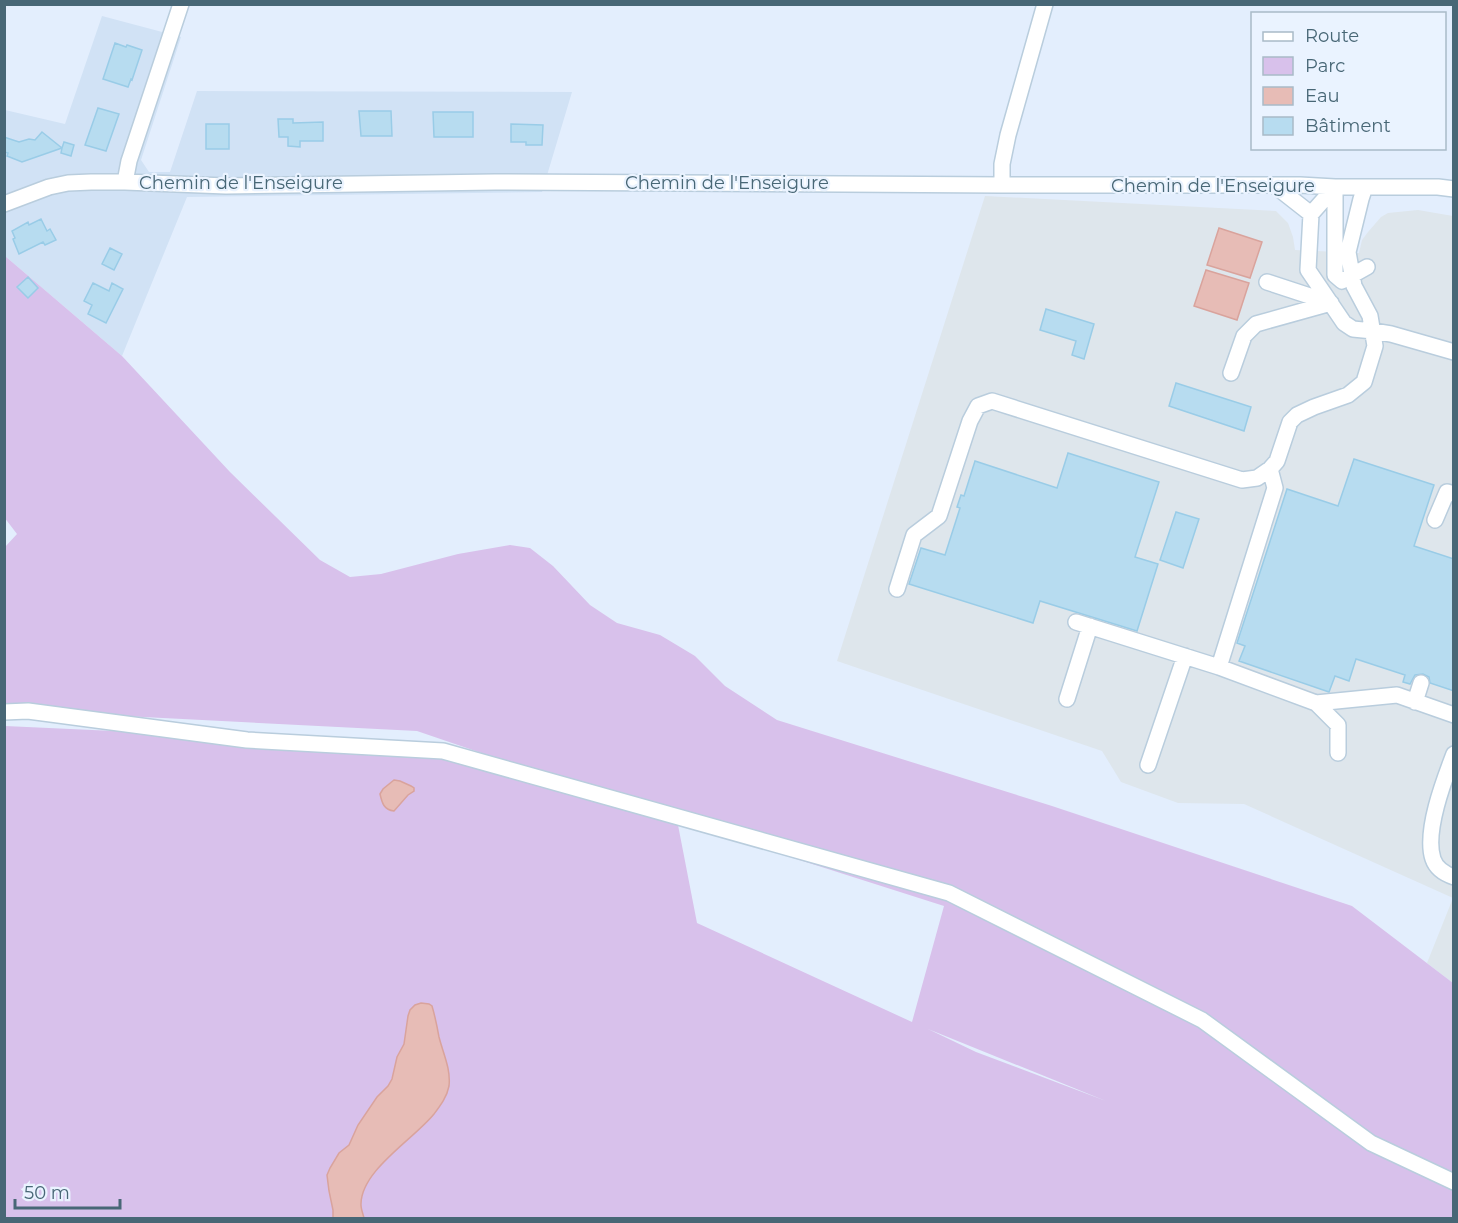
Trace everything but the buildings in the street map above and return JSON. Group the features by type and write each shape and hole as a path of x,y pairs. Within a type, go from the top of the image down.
{"street":[{"path":"125,182 129,161 181,4"},
{"path":"1002,185 1002,164 1008,135 1045,4"},
{"name":"Chemin de l'Enseigure","path":"4,204 31,193 68,183 125,182 226,186 495,182 1300,185 1454,189"},
{"path":"1274,185 1311,214"},
{"path":"1335,187 1311,214 1308,270 1344,323 1353,329 1373,331 1454,352"},
{"path":"1335,187 1335,275 1342,281 1367,267"},
{"path":"897,589 914,535 939,516 970,422 978,406 992,401 1242,480 1257,478 1270,469 1277,461 1290,422 1314,407 1348,395 1364,382 1375,346 1370,316 1354,286 1348,252 1365,187"},
{"path":"1267,282 1331,303"},
{"path":"1231,373 1244,336 1256,324 1331,303"},
{"path":"1219,667 1275,488 1270,469"},
{"path":"1435,520 1446,492 1454,494"},
{"path":"1067,699 1083,624 1219,667 1316,703 1338,725 1338,753"},
{"path":"1148,765 1185,656"},
{"path":"1415,702 1421,683"},
{"path":"1316,703 1397,695 1454,715"},
{"path":"4,712 28,711 247,740 443,751 949,893 1202,1020 1371,1143 1454,1182"},
{"path":"1454,754 1438,795 1431,841 1433,860 1445,874 1454,877"}],"shaded area":[{"path":"102,16 181,37 141,160 149,172 170,172 197,91 572,92 542,192 187,197 122,356 5,256 5,110 65,124"},
{"path":"985,196 1276,211 1288,223 1295,250 1359,253 1362,240 1381,217 1388,213 1418,210 1453,216 1453,898 1244,804 1178,803 1121,782 1102,751 837,661"},
{"path":"1453,898 1453,983 1427,963"}],"green space":[{"path":"5,256 122,356 230,472 320,560 350,577 381,574 458,554 510,545 530,548 553,566 590,605 617,623 660,635 695,656 725,686 777,720 1052,806 1352,906 1453,983 1453,1218 5,1218 5,726 424,745 678,825 697,923 912,1022 944,906 709,831 417,731 65,713 5,713 5,547 17,534 4,517","holes":["928,1029 1106,1101 976,1052"]}],"water":[{"path":"1219,228 1262,242 1250,278 1207,265"},
{"path":"1206,270 1249,283 1237,320 1194,306"},
{"path":"394,780 411,786 414,791 394,811 384,806 380,794"},
{"path":"421,1003 432,1006 449,1073 447,1094 425,1124 378,1168 369,1180 363,1192 361,1205 364,1218 333,1218 327,1175 339,1153 349,1145 358,1125 392,1079 397,1057 404,1044 410,1010"}]}
